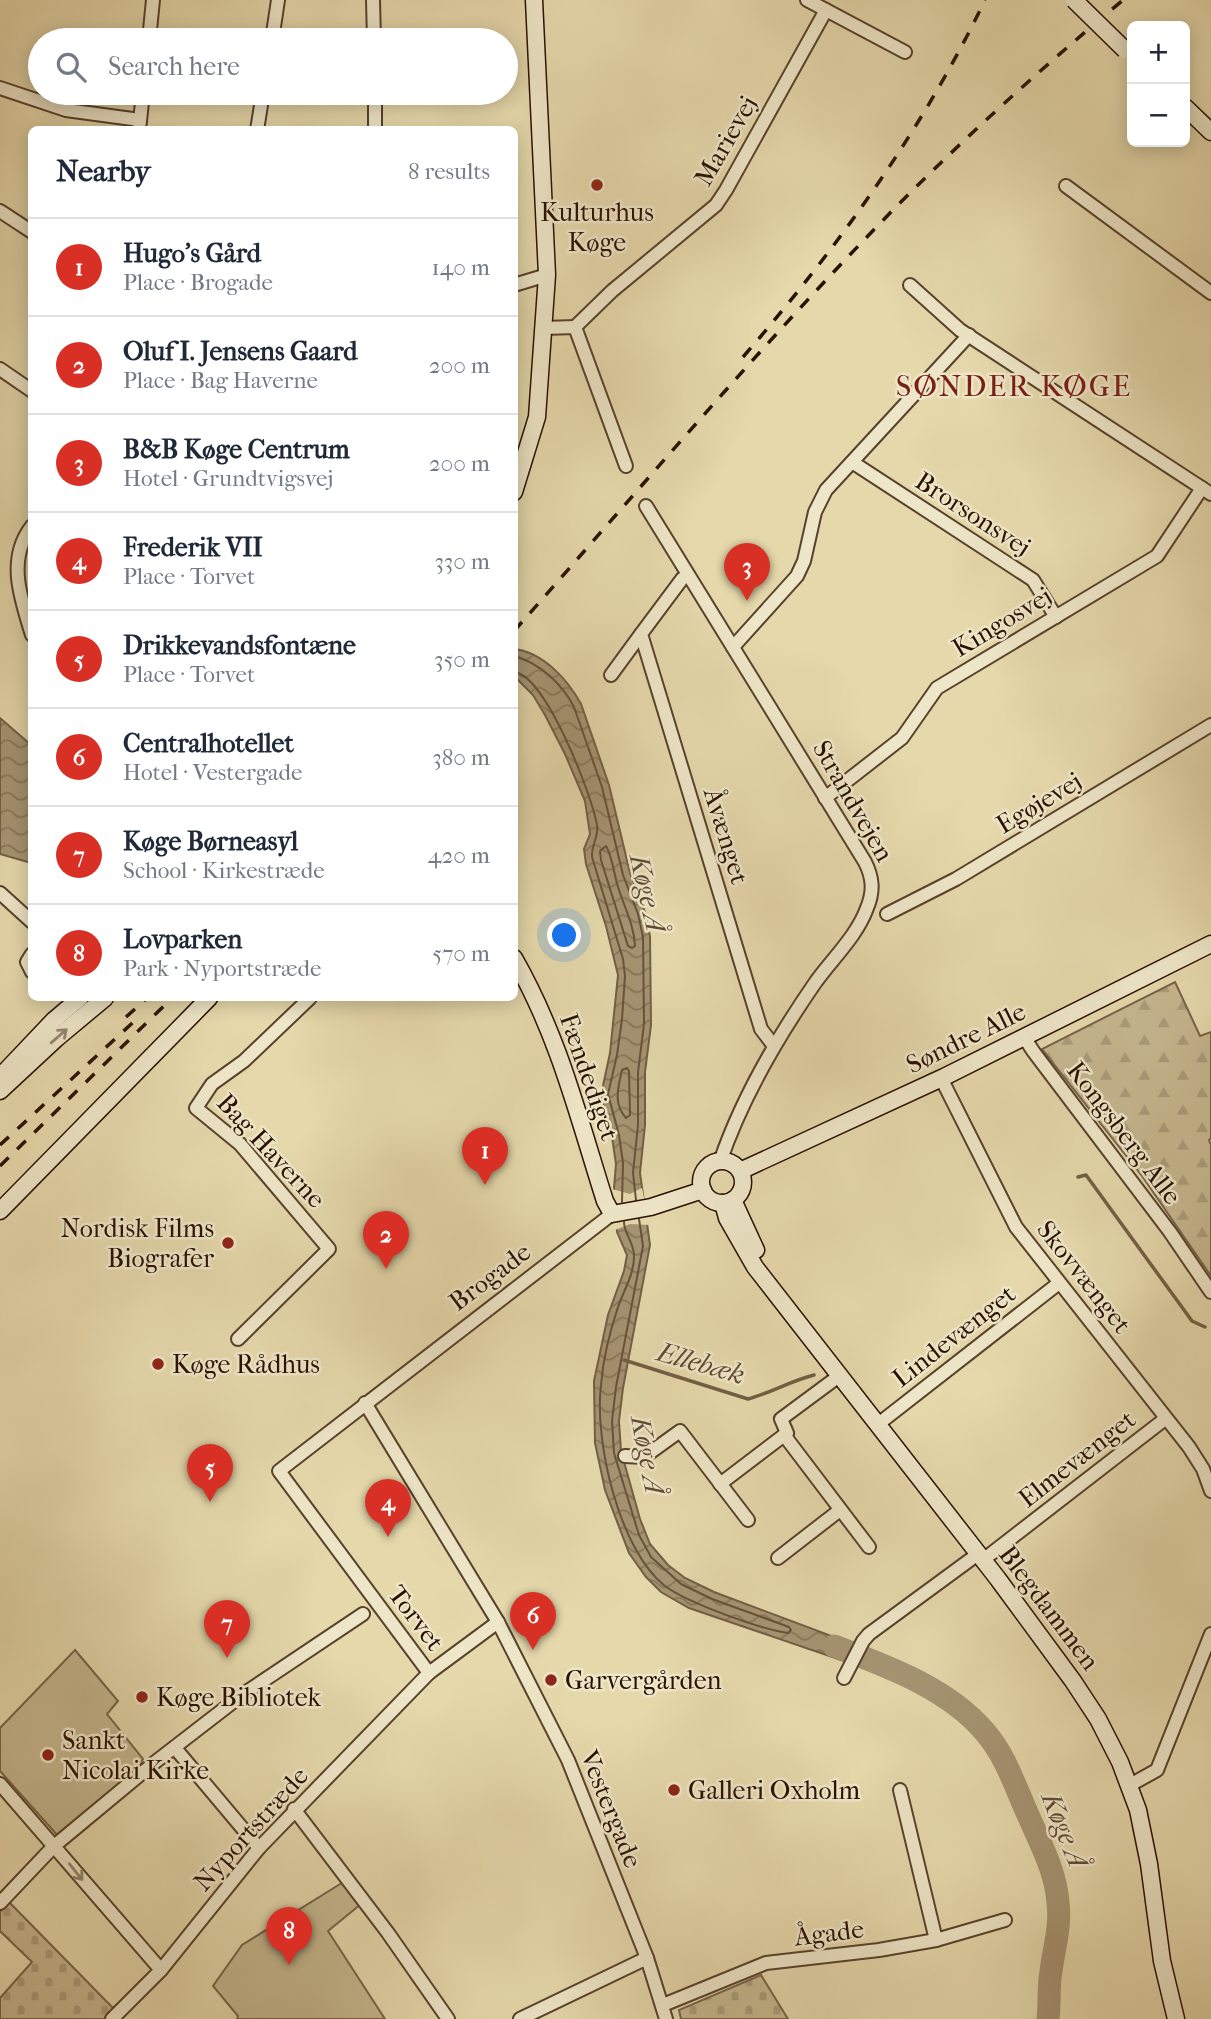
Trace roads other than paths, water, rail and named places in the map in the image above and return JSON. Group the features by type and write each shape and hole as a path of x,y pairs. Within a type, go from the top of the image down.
{"street":[{"path":"150,28 153,0"},
{"path":"274,28 278,0"},
{"path":"373,0 374,28"},
{"path":"518,477 537,417 547,275 534,0"},
{"path":"807,0 905,52"},
{"path":"1074,0 1127,51"},
{"name":"Marievej","path":"575,327 612,291 716,205 826,10"},
{"path":"0,88 28,97"},
{"path":"51,105 139,125 142,105"},
{"path":"258,126 261,105"},
{"path":"375,105 375,126"},
{"path":"1190,112 1211,132"},
{"path":"1066,186 1211,293"},
{"path":"0,211 28,229"},
{"path":"518,284 547,275"},
{"path":"910,285 969,335 1206,491"},
{"path":"544,328 575,327 626,466"},
{"path":"733,647 797,576 804,561 815,512 826,489 969,335"},
{"path":"0,369 28,388"},
{"name":"Brorsonsvej","path":"852,462 1032,580 1056,617"},
{"name":"Kingosvej","path":"825,798 902,738 937,688 1157,556 1206,491"},
{"name":"Strandvejen","path":"646,506 865,862 871,876 872,892 862,921 816,982 774,1046 729,1136 720,1162"},
{"path":"28,533 23,541 16,573 19,595 28,623"},
{"path":"611,675 682,579 688,575"},
{"name":"Åvænget","path":"641,635 761,1029 774,1046"},
{"name":"Egøjevej","path":"887,914 956,879 1211,726"},
{"path":"0,893 28,918"},
{"name":"Søndre Alle","path":"740,1171 941,1078 1211,944"},
{"name":"Fændediget","path":"518,966 550,1030 564,1066 605,1201 612,1214"},
{"path":"0,1077 74,1004 91,1001"},
{"path":"0,1212 206,1001"},
{"name":"Bag Haverne","path":"238,1339 329,1249 240,1144 196,1108 212,1084 244,1061 307,1001"},
{"path":"0,1091 74,1004"},
{"name":"Kongsberg Alle","path":"1024,1037 1170,1232 1211,1292"},
{"name":"Skovvænget","path":"941,1078 1016,1227 1203,1469 1211,1491"},
{"path":"720,1162 731,1164 740,1171 743,1177 742,1190 728,1202 711,1200 703,1190 705,1172 709,1167 720,1162"},
{"name":"Brogade","path":"365,1403 612,1214 649,1207 703,1190"},
{"name":"Blegdammen","path":"728,1202 774,1290 980,1557 1088,1703 1109,1740 1138,1810 1149,1864 1162,1961 1177,2015"},
{"name":"Lindevænget","path":"877,1425 1059,1283"},
{"path":"720,1483 787,1433 781,1419 839,1376"},
{"path":"365,1403 498,1622"},
{"name":"Torvet","path":"365,1403 279,1471 429,1673 498,1622"},
{"name":"Elmevænget","path":"844,1678 863,1641 1166,1419"},
{"path":"625,1455 644,1457 680,1431 748,1520"},
{"path":"784,1435 869,1547"},
{"path":"778,1558 840,1510"},
{"path":"0,1903 54,1846 175,1748 242,1695 363,1614"},
{"name":"Vestergade","path":"498,1622 568,1760 647,1958 666,2019"},
{"path":"1130,1786 1157,1770 1211,1633"},
{"name":"Nyportstræde","path":"112,2019 161,1970 259,1848 294,1809 429,1673"},
{"path":"175,1748 259,1848"},
{"path":"0,1784 161,1970"},
{"path":"901,1790 936,1940"},
{"path":"294,1809 388,1933 447,2019"},
{"name":"Ågade","path":"663,2005 766,1963 879,1950 936,1940 1005,1920"},
{"path":"520,2019 647,1958"}],"water":[{"path":"518,650 545,661 562,677 581,704 609,785 630,873 645,912 650,936 651,1025 645,1072 645,1125 640,1173 650,1245 619,1421 621,1451 640,1519 650,1544 668,1565 685,1578 714,1592 853,1644 844,1661 689,1608 661,1592 629,1553 605,1490 595,1443 594,1381 608,1315 627,1255 617,1232 614,1188 616,1164 601,1095 610,1053 618,975 586,864 584,849 590,834 585,801 565,754 533,695 518,680"},
{"path":"0,718 28,742 28,862 0,854"}],"waterway":[{"name":"Ellebæk","path":"1078,1177 1086,1175 1192,1321 1205,1327"},
{"name":"Ellebæk","path":"624,1360 748,1399 814,1375"},
{"name":"Køge Å","path":"834,1646 895,1670 935,1691 970,1716 999,1751 1043,1848 1057,1892 1059,1920 1050,1977 1048,2019"}],"railway":[{"path":"743,357 812,274 876,186 934,95 985,0"},
{"path":"518,626 748,365 893,210 1005,102 1123,0"},
{"path":"126,1017 144,1001"},
{"path":"0,1166 169,1001"},
{"path":"0,1145 141,1015"}],"place":[{"name":"Kulturhus Køge","path":"597,185"},
{"name":"B&B Køge Centrum","path":"747,601"},
{"name":"Hugo's Gård","path":"485,1185"},
{"name":"Nordisk Films Biografer","path":"228,1243"},
{"name":"Oluf I. Jensens Gaard","path":"386,1269"},
{"name":"Køge Rådhus","path":"158,1364"},
{"name":"Drikkevandsfontæne","path":"210,1502"},
{"name":"Frederik VII","path":"388,1537"},
{"name":"Centralhotellet","path":"533,1650"},
{"name":"Køge Børneasyl","path":"227,1658"},
{"name":"Garvergården","path":"551,1680"},
{"name":"Køge Bibliotek","path":"142,1697"},
{"name":"Sankt Nicolai Kirke","path":"48,1755"},
{"name":"Galleri Oxholm","path":"674,1790"},
{"name":"Lovparken","path":"289,1965"}],"district":[{"name":"SØNDER KØGE","path":"1014,386"}]}
